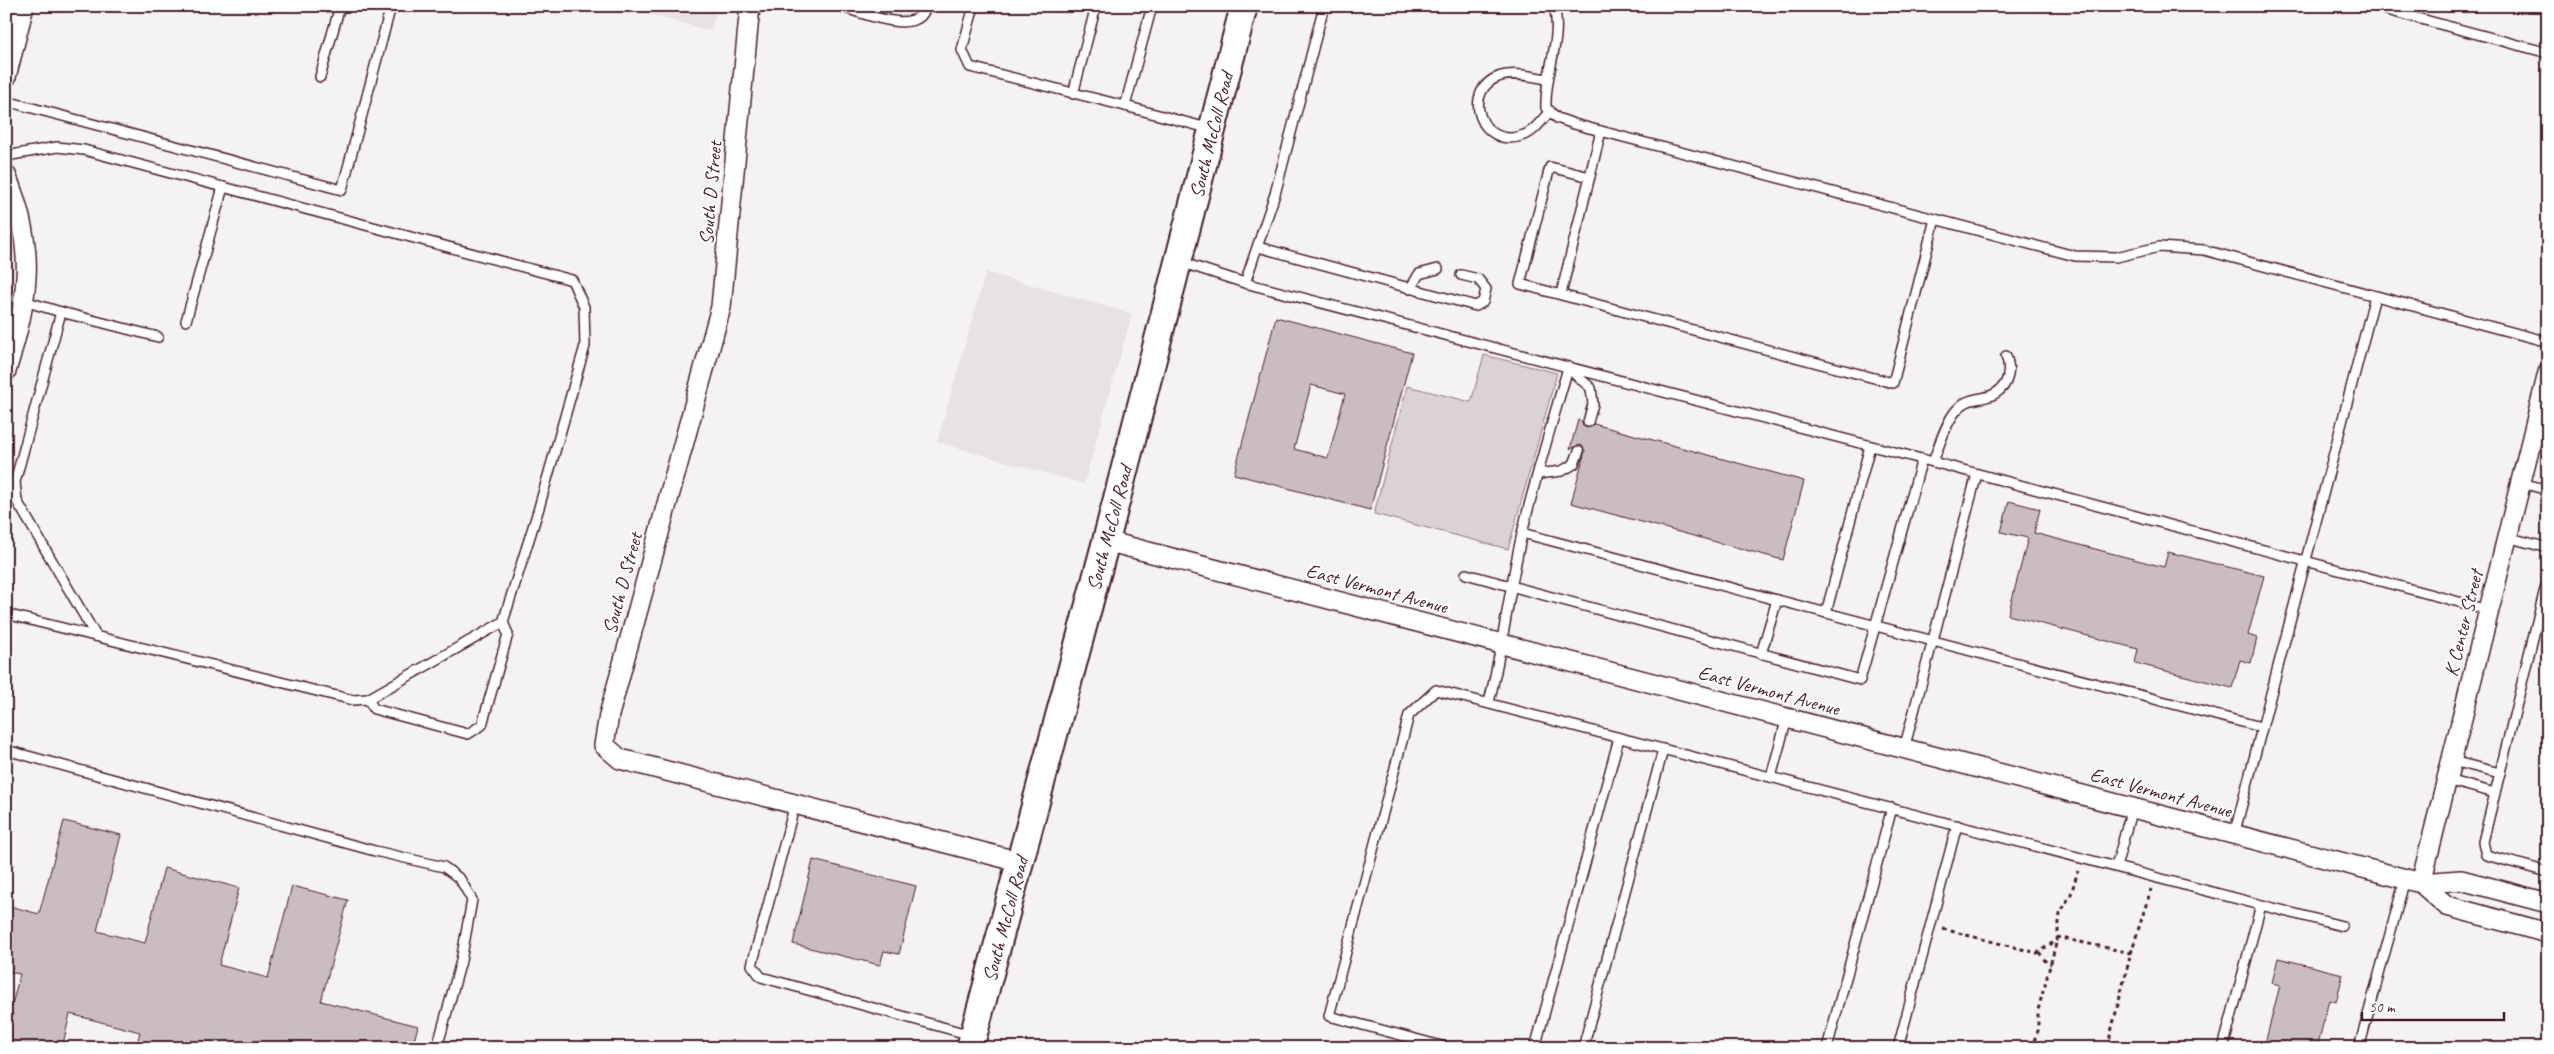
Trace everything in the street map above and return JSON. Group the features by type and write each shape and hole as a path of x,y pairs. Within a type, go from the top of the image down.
{"street":[{"path":"6,77 24,6"},
{"name":"South D Street","path":"750,6 721,307 609,715 604,744 620,759 1020,862"},
{"name":"South McColl Road","path":"972,1042 1106,541 1244,6"},
{"path":"6,175 13,215 26,237 28,277 21,322 6,372"},
{"name":"K Center Street","path":"2413,881 2447,780 2548,373"},
{"name":"East Vermont Avenue","path":"1106,541 2413,881"},
{"path":"2413,881 2461,880 2548,903"},
{"path":"2413,881 2448,906 2548,933"}],"lane":[{"path":"320,77 340,6"},
{"path":"6,101 342,190 392,6"},
{"path":"839,6 901,23 916,21 924,15 926,6"},
{"path":"974,6 962,50 970,67 1212,129"},
{"path":"1073,94 1096,6"},
{"path":"1125,106 1152,6"},
{"path":"1245,284 1275,194 1324,6"},
{"path":"1554,6 1557,32 1545,91 1546,108 1557,118 2075,256 2116,257 2159,247 2204,250 2548,342"},
{"path":"2372,6 2548,53"},
{"path":"1548,79 1501,76 1488,84 1480,94 1478,107 1481,121 1492,134 1508,138 1526,135 1550,111"},
{"path":"1561,294 1601,131"},
{"path":"6,156 57,147 84,150 572,280 584,307 585,346 538,510 503,622 508,634 482,725 468,734 374,709 368,699"},
{"path":"1590,177 1550,168 1520,284 1893,383 1935,219"},
{"path":"186,321 223,187"},
{"path":"1258,247 1476,306 1483,302 1486,289 1478,279 1461,275"},
{"path":"1178,261 1245,284 1922,459 2489,610"},
{"path":"1410,289 1420,274 1438,269"},
{"path":"2234,834 2375,296"},
{"path":"24,301 158,337"},
{"path":"60,312 15,482 17,500 96,636"},
{"path":"1933,462 1954,413 1965,402 1995,394 2005,384 2010,372 2006,356"},
{"path":"1568,368 1591,388 1593,404 1588,422"},
{"path":"1488,702 1497,672 1510,588 1522,533 1568,368"},
{"path":"1826,612 1870,446"},
{"path":"1538,474 1562,470 1574,464 1579,451"},
{"path":"1466,574 1510,588 1860,680 1922,459"},
{"path":"1904,749 1934,642 1977,474"},
{"path":"2521,483 2548,490"},
{"path":"1522,533 2262,727"},
{"path":"2507,537 2548,548"},
{"path":"2548,580 2483,842 2486,855 2548,872"},
{"path":"1761,654 1777,600"},
{"path":"6,614 352,700 368,699 503,622"},
{"path":"1449,1048 1329,1016 1409,715 1436,690 2342,926"},
{"path":"1771,777 1787,718"},
{"path":"1535,1048 1619,738"},
{"path":"6,750 375,851 444,867 460,879 472,900 461,961 437,1048"},
{"path":"1583,1048 1663,750"},
{"path":"2452,761 2500,773"},
{"path":"2447,780 2495,793"},
{"path":"795,804 752,965 761,977 972,1042"},
{"path":"1828,1048 1892,808"},
{"path":"2116,867 2132,808"},
{"path":"1898,1048 1957,826"},
{"path":"2359,1048 2413,881"},
{"path":"2223,1048 2261,905"}],"path":[{"path":"2031,1048 2038,1031 2038,1010 2057,938 2060,914 2071,894 2082,858"},
{"path":"2109,1048 2110,1036 2131,953 2155,877"},
{"path":"1930,926 2037,953 2057,938 2131,953"},
{"path":"2039,952 2046,962 2050,964"}],"shaded area":[{"path":"619,6 717,6 711,31"},
{"path":"986,272 1132,314 1084,484 937,442"},
{"path":"1484,355 1557,373 1508,549 1374,514 1407,386 1471,402"}],"building":[{"path":"1276,317 1412,353 1370,510 1234,474","holes":["1311,385 1345,394 1328,458 1294,449"]},
{"path":"1578,420 1582,421 1583,426 1587,428 1594,424 1804,481 1783,560 1571,503 1585,451 1581,445 1570,449"},
{"path":"2009,501 2040,509 2034,533 2164,567 2168,552 2264,576 2248,635 2257,638 2251,663 2240,660 2232,688 2135,663 2138,649 2008,615 2028,538 2001,532"},
{"path":"64,821 121,835 97,931 145,943 164,868 239,888 219,965 268,978 292,886 348,900 321,1001 418,1026 412,1048 136,1048 140,1032 70,1014 62,1048 6,1048 6,1028 20,974 6,971 6,905 39,914"},
{"path":"813,860 916,886 899,954 884,951 880,965 793,944"},
{"path":"2278,958 2343,974 2336,1002 2329,1000 2317,1048 2264,1048 2280,985 2272,983"}]}
